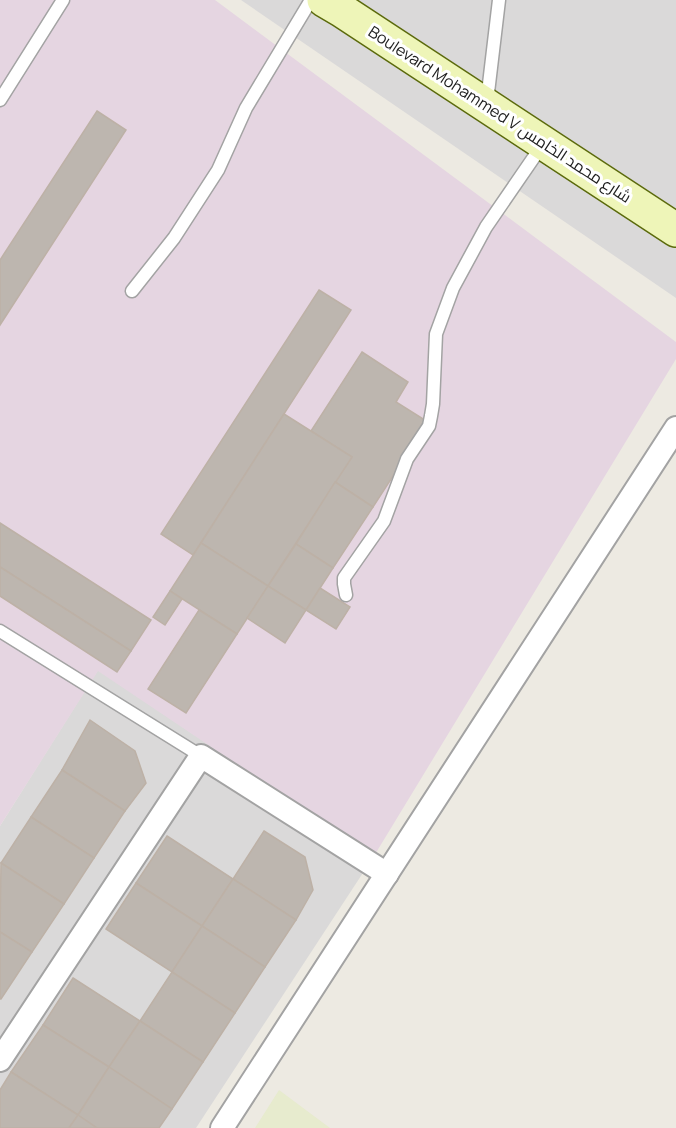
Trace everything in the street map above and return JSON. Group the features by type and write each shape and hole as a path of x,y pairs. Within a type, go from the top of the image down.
{"main road":[{"name":"Boulevard Mohammed V شارع محمد الخامس","path":"332,2 676,230"}],"street":[{"path":"222,1128 676,428"},
{"path":"0,1060 201,756 387,874"}],"lane":[{"path":"0,100 63,0"},
{"path":"486,105 499,0"},
{"path":"132,291 174,238 218,170 246,108 332,2"},
{"path":"346,595 344,578 384,521 408,459 429,426 433,404 436,334 453,288 486,227 543,143"},
{"path":"0,631 201,756"}],"shaded area":[{"path":"0,0 215,0 676,342 676,359 374,856 98,671 0,826"},
{"path":"241,0 676,0 676,298"},
{"path":"98,670 374,856 196,1128 0,1128 0,826"}],"green space":[{"path":"279,1090 330,1128 255,1128"}],"building":[{"path":"97,111 126,130 0,325 0,260"},
{"path":"319,290 351,310 193,555 161,534"},
{"path":"362,352 408,382 396,402 428,422 373,507 335,482 352,457 311,431"},
{"path":"284,414 352,457 268,586 201,543"},
{"path":"335,482 373,507 333,568 296,544"},
{"path":"0,523 151,620 131,651 0,567"},
{"path":"201,543 268,586 237,634 170,591"},
{"path":"296,544 333,568 306,610 268,586"},
{"path":"0,567 131,651 117,672 0,596"},
{"path":"268,586 306,610 285,643 247,618"},
{"path":"320,588 350,607 336,629 306,610"},
{"path":"170,591 182,599 165,625 153,617"},
{"path":"199,610 237,634 186,713 148,689"},
{"path":"90,720 135,751 146,783 125,811 62,770"},
{"path":"62,770 125,811 94,858 31,817"},
{"path":"31,817 94,858 64,904 1,863"},
{"path":"264,831 305,857 313,890 296,920 233,879"},
{"path":"167,836 233,879 202,926 136,883"},
{"path":"1,863 64,904 32,952 0,932"},
{"path":"233,879 296,920 265,967 202,926"},
{"path":"136,883 202,926 172,972 106,929"},
{"path":"202,926 265,967 235,1013 172,972"},
{"path":"0,932 32,952 1,999 0,999"},
{"path":"172,972 235,1013 203,1062 140,1021"},
{"path":"73,978 140,1021 109,1067 43,1025"},
{"path":"140,1021 203,1062 172,1109 109,1067"},
{"path":"43,1025 109,1067 78,1115 11,1072"},
{"path":"109,1067 172,1109 159,1128 97,1128 78,1115"},
{"path":"11,1072 78,1115 69,1128 0,1128 0,1090"},
{"path":"78,1115 97,1128 69,1128"}]}
